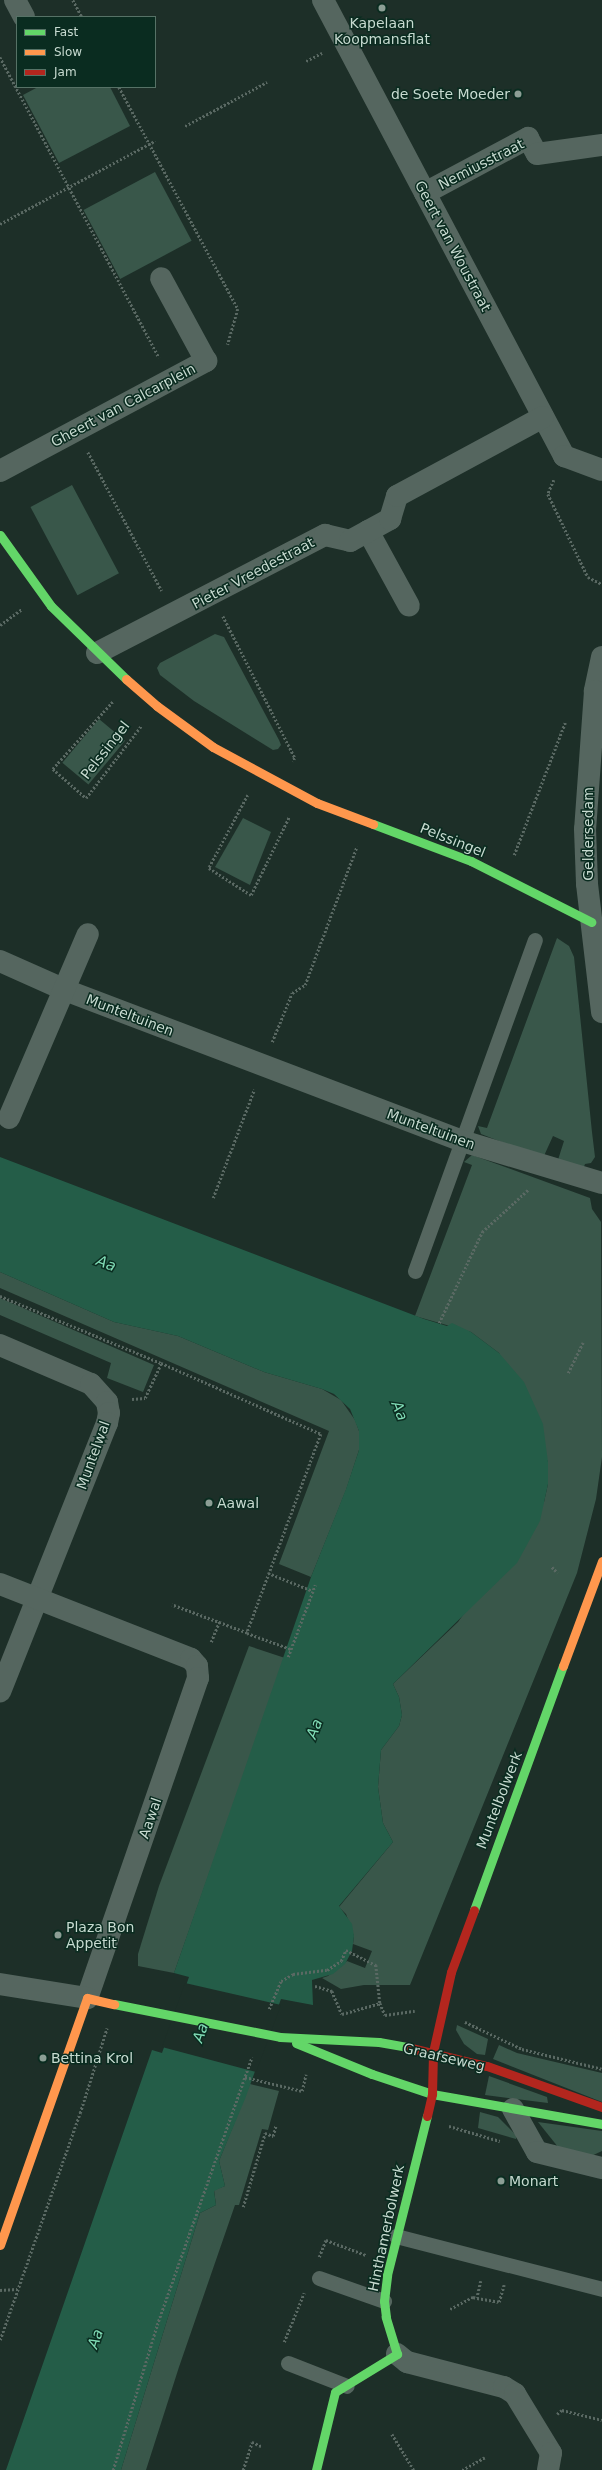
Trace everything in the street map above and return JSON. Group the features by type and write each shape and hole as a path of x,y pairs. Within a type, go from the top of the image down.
{"street":[{"path":"15,0 23,16"},
{"name":"Geert van Woustraat","path":"323,0 564,456"},
{"name":"Nemiusstraat","path":"425,193 528,138 537,154 602,144"},
{"name":"Gheert van Calcarplein","path":"0,471 206,361 161,278"},
{"name":"Pieter Vreedestraat","path":"97,652 175,614 325,535 350,541 390,519 397,496 543,417"},
{"path":"564,456 602,470"},
{"path":"368,531 410,606"},
{"name":"Pelssingel","path":"0,534 51,606 97,652 157,706 213,747 278,784 367,821 471,861 591,922"},
{"name":"Geldersedam","path":"602,657 595,691 588,774 586,829 591,922 602,1012"},
{"path":"9,1118 88,934"},
{"name":"Munteltuinen","path":"0,961 65,990 462,1141 550,1170 602,1183"},
{"name":"Muntelwal","path":"0,1345 91,1384 107,1402 107,1423 0,1692"},
{"name":"Muntelbolwerk","path":"433,2052 451,1972 461,1940 600,1576"},
{"name":"Aawal","path":"0,1584 191,1659 197,1666 198,1678 87,1998"},
{"path":"0,1984 87,1998 0,2245"},
{"name":"Graafseweg","path":"87,1998 168,2012 280,2037 372,2074 432,2094 513,2110 602,2124"},
{"name":"Graafseweg","path":"280,2037 378,2042 433,2052 487,2066 602,2107"},
{"name":"Hinthamerbolwerk","path":"397,2354 388,2329 384,2301 396,2236 432,2094 433,2052"},
{"path":"513,2110 537,2152 602,2168"},
{"path":"316,2470 335,2392 397,2354 407,2362 504,2387 515,2394 536,2426 551,2453 548,2470"}],"lane":[{"path":"415,1271 535,940"},
{"path":"396,2236 602,2289"},
{"path":"319,2278 384,2301"},
{"path":"288,2363 347,2386"}],"path":[{"path":"73,0 81,16"},
{"path":"0,57 16,87"},
{"path":"185,126 267,82"},
{"path":"16,88 171,380"},
{"path":"0,224 155,142"},
{"path":"77,430 175,614"},
{"path":"564,456 548,494 588,577 602,584"},
{"path":"212,594 295,758 278,784"},
{"name":"Pelssingel","path":"130,682 52,769 86,798 157,706"},
{"path":"505,878 568,717"},
{"path":"260,774 209,868 251,895 300,794"},
{"path":"213,1198 292,993 305,985 367,821"},
{"path":"439,1323 482,1232 550,1170"},
{"path":"0,1296 161,1363 321,1434 268,1573 247,1633"},
{"path":"568,1373 583,1342"},
{"path":"107,1402 145,1398 161,1363"},
{"path":"552,1567 558,1573"},
{"path":"268,1573 313,1590"},
{"path":"288,1657 315,1585"},
{"path":"172,1605 291,1649"},
{"path":"268,2012 281,1981 293,1974 327,1970 341,1960 346,1950 376,1965 380,2003 385,2015"},
{"path":"315,1986 332,1990 342,2014 380,2003"},
{"path":"0,2340 80,2113 109,2021"},
{"path":"479,2028 522,2049 602,2069"},
{"path":"113,2470 157,2325 253,2055"},
{"path":"246,2077 302,2091 308,2067"},
{"path":"243,2207 265,2134 273,2136 276,2125"},
{"path":"0,2290 17,2289"},
{"path":"450,2310 472,2297 477,2298"},
{"path":"536,2426 562,2410 602,2420"},
{"path":"392,2434 414,2470"},
{"path":"243,2470 252,2442 261,2446"},
{"path":"462,2470 485,2456"}],"shaded area":[{"path":"36,88 111,88 130,126 59,163 23,95"},
{"path":"155,172 192,241 120,279 83,210"},
{"path":"72,485 119,573 77,595 31,507"},
{"path":"215,634 224,637 279,740 281,745 278,749 273,750 194,701 160,675 157,668 160,663"},
{"path":"99,719 125,741 88,785 62,763"},
{"path":"243,818 271,832 250,885 215,867"},
{"path":"557,938 569,946 574,957 595,1157 591,1163 585,1164 582,1172 557,1163 564,1141 553,1136 543,1158 481,1134 478,1126 487,1128"},
{"path":"472,1155 590,1198 592,1209 601,1222 602,1457 596,1499 577,1573 410,1985 364,1985 341,1989 322,1978 328,1976 347,1961 365,1968 372,1951 353,1944 354,1936 346,1914 339,1907 393,1842 383,1823 378,1787 381,1750 399,1726 402,1715 399,1697 393,1684 458,1622 544,1502 548,1484 548,1462 499,1353 471,1332 415,1316 472,1165 464,1162"},
{"path":"0,1272 114,1322 178,1336 264,1372 322,1389 341,1400 355,1420 359,1431 359,1450 346,1490 311,1577 279,1564 329,1431 0,1288"},
{"path":"0,1298 154,1365 143,1392 107,1378 111,1363 0,1315"},
{"path":"249,1646 285,1658 174,1973 138,1966 138,1954 159,1886"},
{"path":"457,2025 488,2039 485,2055 477,2054 464,2044 456,2030"},
{"path":"499,2045 517,2053 602,2073 602,2102 493,2059"},
{"path":"489,2076 547,2097 548,2103 485,2095"},
{"path":"250,2084 279,2091 268,2130 262,2129 239,2205 235,2205 179,2367 146,2470 121,2470 200,2213 216,2205 214,2190 225,2186 219,2161"},
{"path":"480,2112 498,2117 517,2136 516,2139 478,2128"},
{"path":"538,2122 602,2131 602,2151 587,2158 558,2147"}],"water":[{"name":"Aa","path":"0,1157 424,1319 447,1326 452,1323 471,1332 499,1353 524,1382 543,1424 548,1462 548,1484 540,1521 517,1563 393,1684 399,1697 402,1715 399,1726 381,1750 378,1787 383,1823 393,1842 339,1906 352,1924 354,1936 352,1951 345,1964 333,1974 312,1980 313,2005 281,1999 245,2099 219,2161 225,2186 214,2191 216,2205 200,2213 121,2470 6,2470 152,2050 162,2053 189,1977 174,1973 311,1577 346,1489 359,1450 359,1431 350,1409 334,1394 264,1372 178,1336 114,1322 0,1272"}],"pier":[{"path":"185,1983 281,2005 256,2072 162,2047"}],"traffic: fast":[{"path":"0,535 51,606 126,679"},
{"path":"373,824 471,861 591,922"},
{"path":"474,1910 563,1666"},
{"path":"114,2004 280,2037 379,2042 407,2047"},
{"path":"296,2043 372,2074 432,2094 602,2124"},
{"path":"316,2470 335,2392 397,2354 386,2317 384,2301 387,2275 427,2116"}],"traffic: slow":[{"path":"126,679 157,706 213,747 317,803 373,824"},
{"path":"563,1666 602,1561"},
{"path":"0,2245 87,1998 114,2004"}],"traffic: jam":[{"path":"427,2116 432,2094 433,2052 451,1972 474,1910"},
{"path":"407,2047 487,2066 602,2107"}],"place":[{"name":"Kapelaan Koopmansflat","path":"382,8"},
{"name":"de Soete Moeder","path":"518,94"},
{"name":"Aawal","path":"209,1503"},
{"name":"Plaza Bon Appetit","path":"58,1935"},
{"name":"Bettina Krol","path":"43,2058"},
{"name":"Monart","path":"501,2181"}]}
